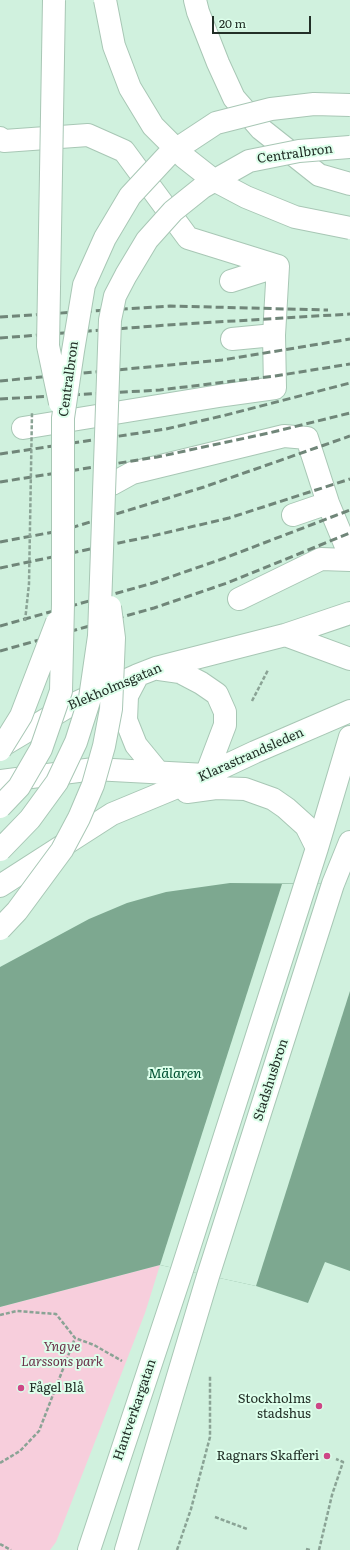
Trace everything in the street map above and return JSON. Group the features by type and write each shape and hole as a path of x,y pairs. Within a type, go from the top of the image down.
{"main road":[{"path":"54,0 48,346 63,418"},
{"path":"105,0 114,46 130,88 153,126 184,158 212,179 246,197 295,217 350,228"},
{"path":"195,0 198,12 218,63 234,98 261,129 318,175 350,184"},
{"name":"Centralbron","path":"0,807 19,788 41,750 61,691 63,604 63,418 72,351 84,286 105,238 130,196 169,154 216,123 271,109 314,104 350,105"},
{"path":"0,138 4,141 88,135 110,144 124,151 188,238 278,266"},
{"name":"Centralbron","path":"0,850 30,819 57,782 76,742 90,698 99,636 110,320 116,296 122,282 147,240 173,211 202,187 249,160 299,151 350,147"},
{"path":"231,281 278,266"},
{"path":"23,428 275,388 274,336 278,266"},
{"path":"232,338 274,336"},
{"path":"112,484 132,473 284,436 308,438 328,503 350,556"},
{"path":"293,515 328,503"},
{"path":"0,929 18,911 62,850 79,818 93,785 104,746 111,709 114,638 102,535"},
{"path":"239,599 321,559 350,560"},
{"path":"0,749 21,716 63,604"},
{"name":"Blekholmsgatan","path":"0,749 67,707 147,672 285,635 350,612"},
{"path":"285,635 350,659"},
{"path":"0,781 94,769 206,776 225,725 225,712 217,694 201,683 180,672 147,672 127,696 126,720 136,746 159,773"},
{"name":"Klarastrandsleden","path":"0,886 112,814 150,797 206,776 255,752 350,711"},
{"path":"317,848 350,737"},
{"name":"Klarastrandsleden","path":"150,797 216,788 245,789 273,799 286,808 306,826 317,848"},
{"name":"Stadshusbron","path":"126,1550 208,1276 333,884 350,842"},
{"name":"Stadshusbron","path":"182,1270 317,848"},
{"name":"Hantverkargatan","path":"89,1550 182,1270"}],"path":[{"path":"250,705 285,635"},
{"path":"0,1315 17,1311 56,1314 75,1338 94,1345 126,1363"},
{"path":"0,1463 20,1451 39,1431 75,1338"},
{"path":"177,1550 191,1509 210,1437 210,1371"},
{"path":"319,1550 332,1495 343,1462 336,1459"},
{"path":"215,1517 247,1529"},
{"path":"0,1544 11,1550"}],"green space":[{"name":"Yngve Larssons park","path":"160,1265 145,1313 56,1542 50,1550 0,1550 0,1307"}],"water":[{"name":"Mälaren","path":"230,883 350,884 350,1271 325,1262 308,1303 256,1286 160,1265 0,1307 0,967 89,919 127,903 166,892"}],"pier":[{"path":"282,884 350,884 350,991 256,1286 160,1265"}],"railway":[{"path":"0,317 170,306 328,310"},
{"path":"0,338 167,325 350,314"},
{"path":"0,381 222,360 350,339"},
{"path":"0,399 160,390 275,376 350,364"},
{"path":"0,454 166,429 350,383"},
{"path":"0,482 157,457 269,433 350,413"},
{"path":"0,542 64,530 204,487 350,436"},
{"path":"0,568 229,518 350,479"},
{"path":"0,626 153,583 222,559 350,510"},
{"path":"0,651 154,608 227,583 350,533"}],"place":[{"name":"Fågel Blå","path":"21,1388"},
{"name":"Stockholms stadshus","path":"319,1406"},
{"name":"Ragnars Skafferi","path":"327,1456"}]}
